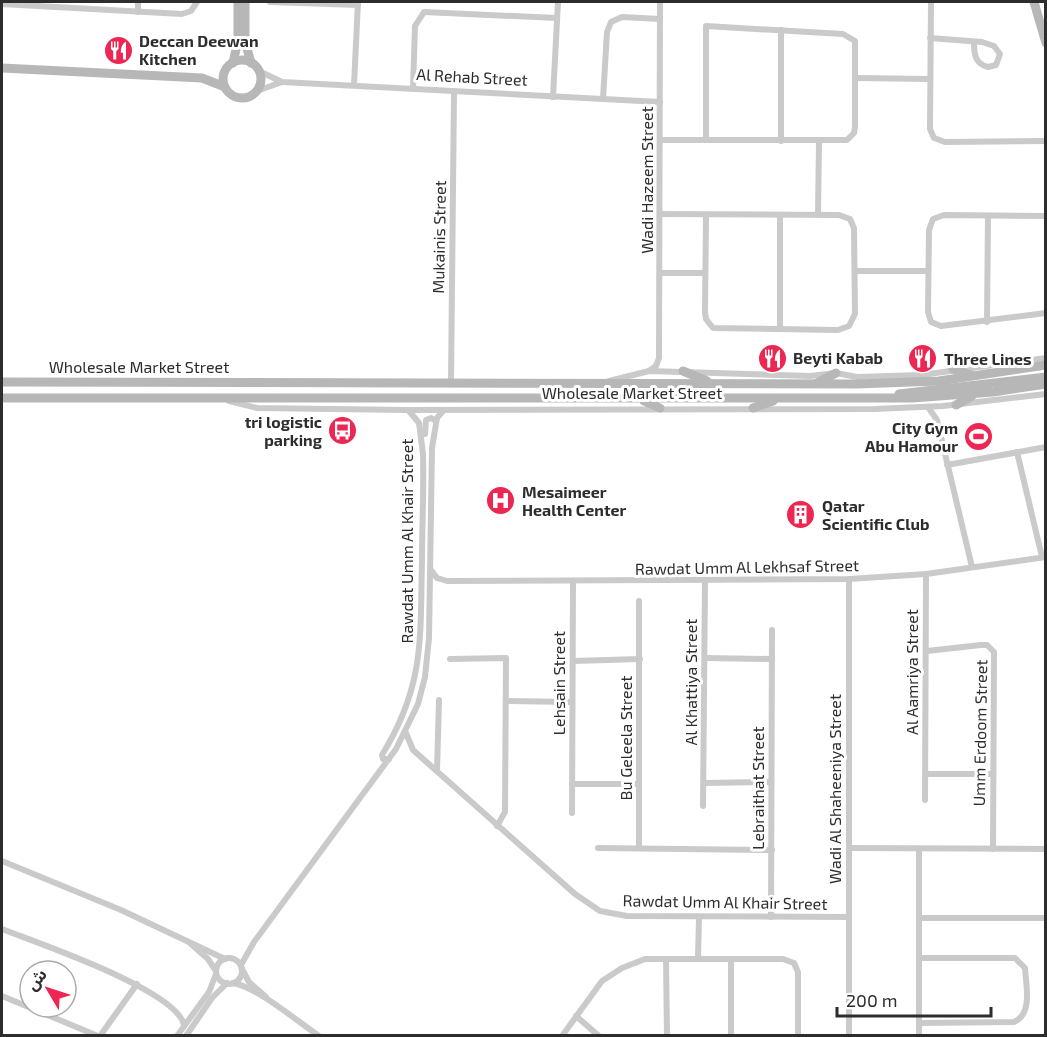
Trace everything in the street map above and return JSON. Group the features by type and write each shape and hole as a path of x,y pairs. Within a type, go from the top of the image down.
{"main road":[{"path":"1034,2 1046,43"},
{"path":"2,68 202,78 225,87 234,96 246,98 257,91 261,81 259,71 251,63 245,41 243,5"},
{"path":"225,87 223,78 238,49 243,5"},
{"path":"202,78 239,61 251,63"},
{"name":"Wholesale Market Street","path":"2,382 814,384 976,377 1046,365"},
{"path":"953,369 976,377"},
{"path":"683,371 712,383"},
{"path":"814,384 836,373"},
{"path":"885,397 912,391 1046,377"},
{"name":"Wholesale Market Street","path":"2,398 781,399 975,394 1046,384"},
{"path":"956,405 975,394"},
{"path":"639,398 660,408"},
{"path":"753,408 781,399"}],"street":[{"path":"138,2 138,12"},
{"path":"2,4 27,3 138,12 188,13 197,2"},
{"path":"231,2 243,5"},
{"path":"270,2 358,3 354,85"},
{"path":"553,97 558,2"},
{"name":"Wadi Hazeem Street","path":"659,358 660,2"},
{"path":"930,2 930,129 939,141 1046,141"},
{"path":"413,88 415,26 424,12 557,18"},
{"path":"603,99 607,32 611,22 622,17 660,19"},
{"path":"660,140 843,141 851,138 855,126 855,41 849,35 706,27 706,140"},
{"path":"781,30 781,141"},
{"path":"930,38 987,43 996,48 1000,56 996,65 988,67 979,64 975,56 975,42"},
{"name":"Al Rehab Street","path":"259,71 282,82"},
{"path":"856,78 929,79"},
{"name":"Al Rehab Street","path":"257,91 282,82 660,102"},
{"name":"Mukainis Street","path":"450,382 454,92"},
{"path":"818,215 819,141"},
{"path":"660,214 845,217 853,223 855,271 855,314 849,326 838,330 713,328 706,319 706,215"},
{"path":"780,215 780,329"},
{"path":"1046,216 944,215 933,219 929,230 928,271 928,312 931,322 941,326 1046,313"},
{"path":"987,322 988,216"},
{"path":"855,271 928,271"},
{"path":"660,273 705,273"},
{"path":"649,371 656,366 659,358"},
{"path":"659,358 670,372"},
{"name":"Wholesale Market Street","path":"601,382 649,371 810,376 836,373 869,377 926,374 1046,358"},
{"name":"Wholesale Market Street","path":"218,398 257,408 443,410 928,407 1046,394"},
{"path":"937,420 943,406"},
{"path":"928,407 937,420 972,567"},
{"name":"Rawdat Umm Al Khair Street","path":"406,410 418,420 423,454 419,658 405,715 382,755 383,759 389,759 406,732 418,704 425,677 431,570 432,457 436,421 443,410"},
{"path":"423,454 425,422 431,418 436,421"},
{"path":"947,465 1046,447"},
{"path":"1017,452 1044,557"},
{"name":"Rawdat Umm Al Lekhsaf Street","path":"447,581 705,582 849,579 926,574 1044,557"},
{"path":"431,570 437,578 447,581"},
{"name":"Al Aamriya Street","path":"925,800 926,574"},
{"name":"Wadi Al Shaheeniya Street","path":"849,579 849,1035"},
{"path":"430,592 438,584 447,581"},
{"name":"Lehsain Street","path":"572,813 573,582"},
{"name":"Al Khattiya Street","path":"703,806 705,582"},
{"path":"639,601 640,659"},
{"name":"Lebraithat Street","path":"771,917 772,630"},
{"name":"Umm Erdoom Street","path":"927,651 987,645 994,652 991,773 993,849"},
{"path":"450,659 506,658 505,812 497,826"},
{"path":"705,658 772,659"},
{"name":"Bu Geleela Street","path":"573,661 640,659 639,848"},
{"path":"437,771 439,700"},
{"path":"506,701 572,702"},
{"name":"Rawdat Umm Al Khair Street","path":"406,732 414,750 574,894 600,911 627,916 849,917"},
{"path":"396,749 404,747 414,750"},
{"path":"186,1035 212,998 240,977 241,966 254,942 389,759"},
{"path":"926,773 991,773"},
{"path":"704,783 771,782"},
{"path":"572,784 639,784"},
{"path":"598,848 772,849"},
{"path":"849,848 1046,849"},
{"path":"919,849 919,1035"},
{"path":"2,861 121,910 225,958 234,959 241,966 247,979 268,1000"},
{"path":"698,959 699,917"},
{"path":"919,918 1046,918"},
{"path":"2,929 137,984 178,1011 194,1012"},
{"path":"190,943 208,959 219,979 247,987 319,1035"},
{"path":"177,1035 211,987 218,964 225,958"},
{"path":"918,958 1015,958 1025,968 1026,1008 1022,1017 1014,1022 919,1023"},
{"path":"562,1035 594,991 612,973 645,959 783,959 794,963 798,972 798,1035"},
{"path":"666,959 667,1035"},
{"path":"731,959 731,1035"},
{"path":"2,996 99,1035 137,984"},
{"path":"178,1011 184,1025"},
{"path":"576,1016 599,1035"}],"place":[{"name":"Deccan Deewan Kitchen","path":"118,50"},
{"name":"Beyti Kabab","path":"772,358"},
{"name":"Three Lines","path":"923,359"},
{"name":"tri logistic parking","path":"343,431"},
{"name":"City Gym Abu Hamour","path":"979,437"},
{"name":"Mesaimeer Health Center","path":"501,501"},
{"name":"Qatar Scientific Club","path":"801,515"}]}
